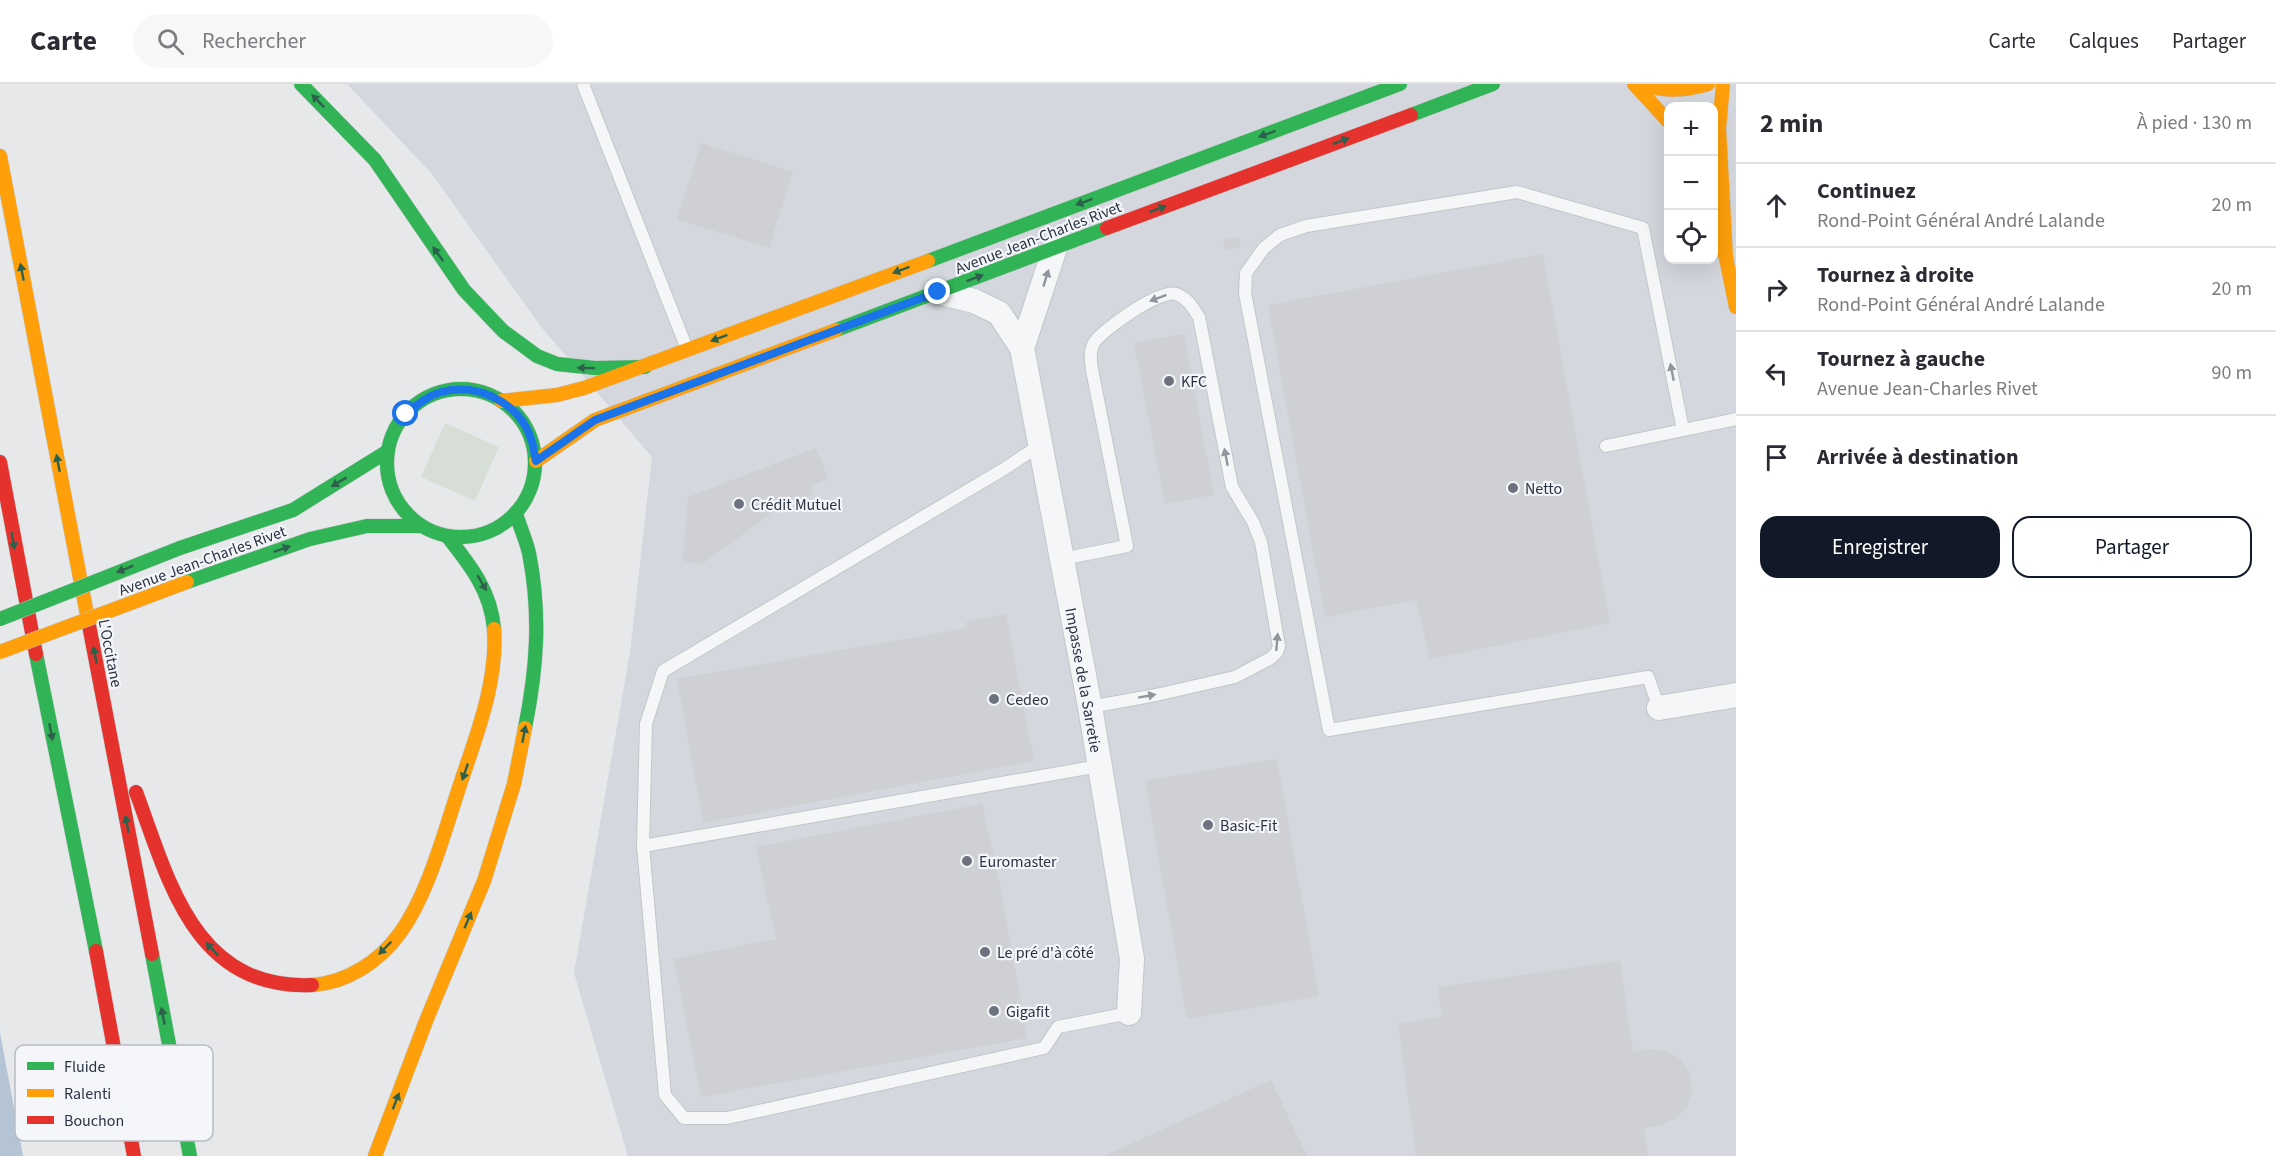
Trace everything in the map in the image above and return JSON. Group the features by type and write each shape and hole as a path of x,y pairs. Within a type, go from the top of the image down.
{"main road":[{"path":"302,84 382,169 473,302 508,337 543,360 580,368 645,367"},
{"name":"Avenue Jean-Charles Rivet","path":"501,401 557,395 645,367 1400,84"},
{"name":"Avenue Jean-Charles Rivet","path":"536,461 595,420 1493,84"},
{"path":"1634,84 1664,117"},
{"path":"1641,84 1656,90 1682,92 1708,84"},
{"path":"1723,84 1719,128 1726,258 1736,307"},
{"name":"L'Occitane","path":"0,156 169,1045"},
{"path":"1718,236 1726,258"},
{"path":"462,389 482,393 501,401 519,417 531,438 536,461 534,481 527,499 516,514 495,529 472,537 447,536 421,526 405,512 393,493 388,472 388,451 394,431 406,414 422,400 441,392 462,389"},
{"name":"Avenue Jean-Charles Rivet","path":"0,619 180,548 293,510 388,451"},
{"path":"0,462 18,567 113,1045"},
{"path":"375,1156 426,1021 484,881 514,784 534,681 538,619 529,552 516,514"},
{"name":"Avenue Jean-Charles Rivet","path":"0,652 310,539 367,526 421,526"},
{"path":"106,712 171,882 195,930 224,962 258,980 294,987 332,983 365,968 391,943 412,916 434,864 474,745 486,700 493,655 494,618 486,588 447,536"},
{"path":"131,1141 134,1156"},
{"name":"L'Occitane","path":"187,1141 190,1156"}],"street":[{"path":"1022,348 1055,248"},
{"path":"938,292 974,301 999,313 1022,348"},
{"name":"Impasse de la Sarretie","path":"1022,348 1090,706 1132,959 1130,1013"},
{"path":"1659,708 1736,695"}],"lane":[{"path":"583,84 688,350"},
{"path":"1659,708 1648,677 1329,730 1245,293 1246,273 1264,248 1280,235 1318,224 1517,192 1643,228 1683,430"},
{"path":"1062,559 1127,546 1090,356 1100,336 1152,299 1163,294 1174,293 1192,305 1199,317 1232,487 1253,522 1261,542 1278,646 1277,652 1271,658 1235,677 1155,695 1090,706"},
{"path":"1606,446 1736,419"},
{"path":"1040,445 1004,469 663,671 646,724 643,846 665,1095 684,1118 727,1118 1044,1048 1058,1028 1130,1013"},
{"path":"643,846 1099,766"}],"shaded area":[{"path":"347,84 1736,84 1736,1156 628,1156 574,973 630,652 652,457 542,328 432,174"},
{"path":"445,423 499,447 475,501 421,477"}],"water":[{"path":"0,1033 15,1113 15,1141 20,1141 23,1156 0,1156"}],"building":[{"path":"701,143 793,172 769,248 677,219"},
{"path":"1239,237 1241,247 1225,251 1223,240"},
{"path":"1543,254 1610,623 1430,659 1416,600 1325,617 1268,305"},
{"path":"1184,334 1214,495 1165,504 1134,343"},
{"path":"816,448 828,479 811,486 813,494 803,500 798,494 702,564 683,561 688,497"},
{"path":"1006,614 1034,761 703,823 677,679 967,628 966,622"},
{"path":"1277,759 1319,996 1187,1019 1145,781"},
{"path":"982,804 1002,895 1027,1038 701,1097 674,959 776,939 756,847"},
{"path":"1620,961 1633,1052 1648,1049 1665,1051 1680,1059 1690,1074 1692,1091 1687,1107 1675,1119 1659,1126 1644,1128 1648,1156 1416,1156 1398,1024 1442,1017 1438,987"},
{"path":"1271,1080 1307,1156 1104,1156"}],"traffic: fast":[{"path":"301,84 375,160 464,290 503,331 537,356 557,364 595,368 645,367"},
{"path":"928,261 1400,84"},
{"path":"1411,115 1493,84"},
{"path":"836,330 1107,228"},
{"path":"461,389 489,395 513,411 529,435 535,463 529,491 513,515 489,531 461,537 433,531 409,515 393,491 387,463 393,435 409,411 433,395 461,389"},
{"path":"180,548 293,510 388,451"},
{"path":"516,514 529,553 536,619 535,662 525,728"},
{"path":"187,582 310,539 367,526 421,526"},
{"path":"447,536 478,579 489,603 494,629"},
{"path":"0,619 180,548"},
{"path":"36,654 96,951"},
{"path":"152,954 169,1045"},
{"path":"187,1141 190,1156"}],"traffic: slow":[{"path":"1634,84 1664,117"},
{"path":"1641,84 1674,90 1708,84"},
{"path":"1723,84 1719,128 1726,258"},
{"path":"0,156 88,620"},
{"path":"1718,236 1726,258 1736,307"},
{"path":"501,401 557,395 584,388 928,261"},
{"path":"536,461 595,420 836,330"},
{"path":"0,652 187,582"},
{"path":"312,985 338,980 362,969 383,953 410,918 440,847 483,713 492,671 494,629"},
{"path":"375,1156 426,1021 484,881 514,784 525,728"}],"traffic: jam":[{"path":"1107,228 1411,115"},
{"path":"0,462 36,654"},
{"path":"88,620 152,954"},
{"path":"136,792 175,893 192,924 213,950 239,969 272,982 312,985"},
{"path":"96,951 113,1045"},
{"path":"131,1141 134,1156"}],"place":[{"name":"KFC","path":"1169,381"},
{"name":"Netto","path":"1513,488"},
{"name":"Crédit Mutuel","path":"739,504"},
{"name":"Cedeo","path":"994,699"},
{"name":"Basic-Fit","path":"1208,825"},
{"name":"Euromaster","path":"967,861"},
{"name":"Le pré d'à côté","path":"985,952"},
{"name":"Gigafit","path":"994,1011"}],"route":[{"path":"406,414 422,400 441,392 462,389 482,393 501,401 519,417 531,438 536,461 595,420 938,292"}]}
